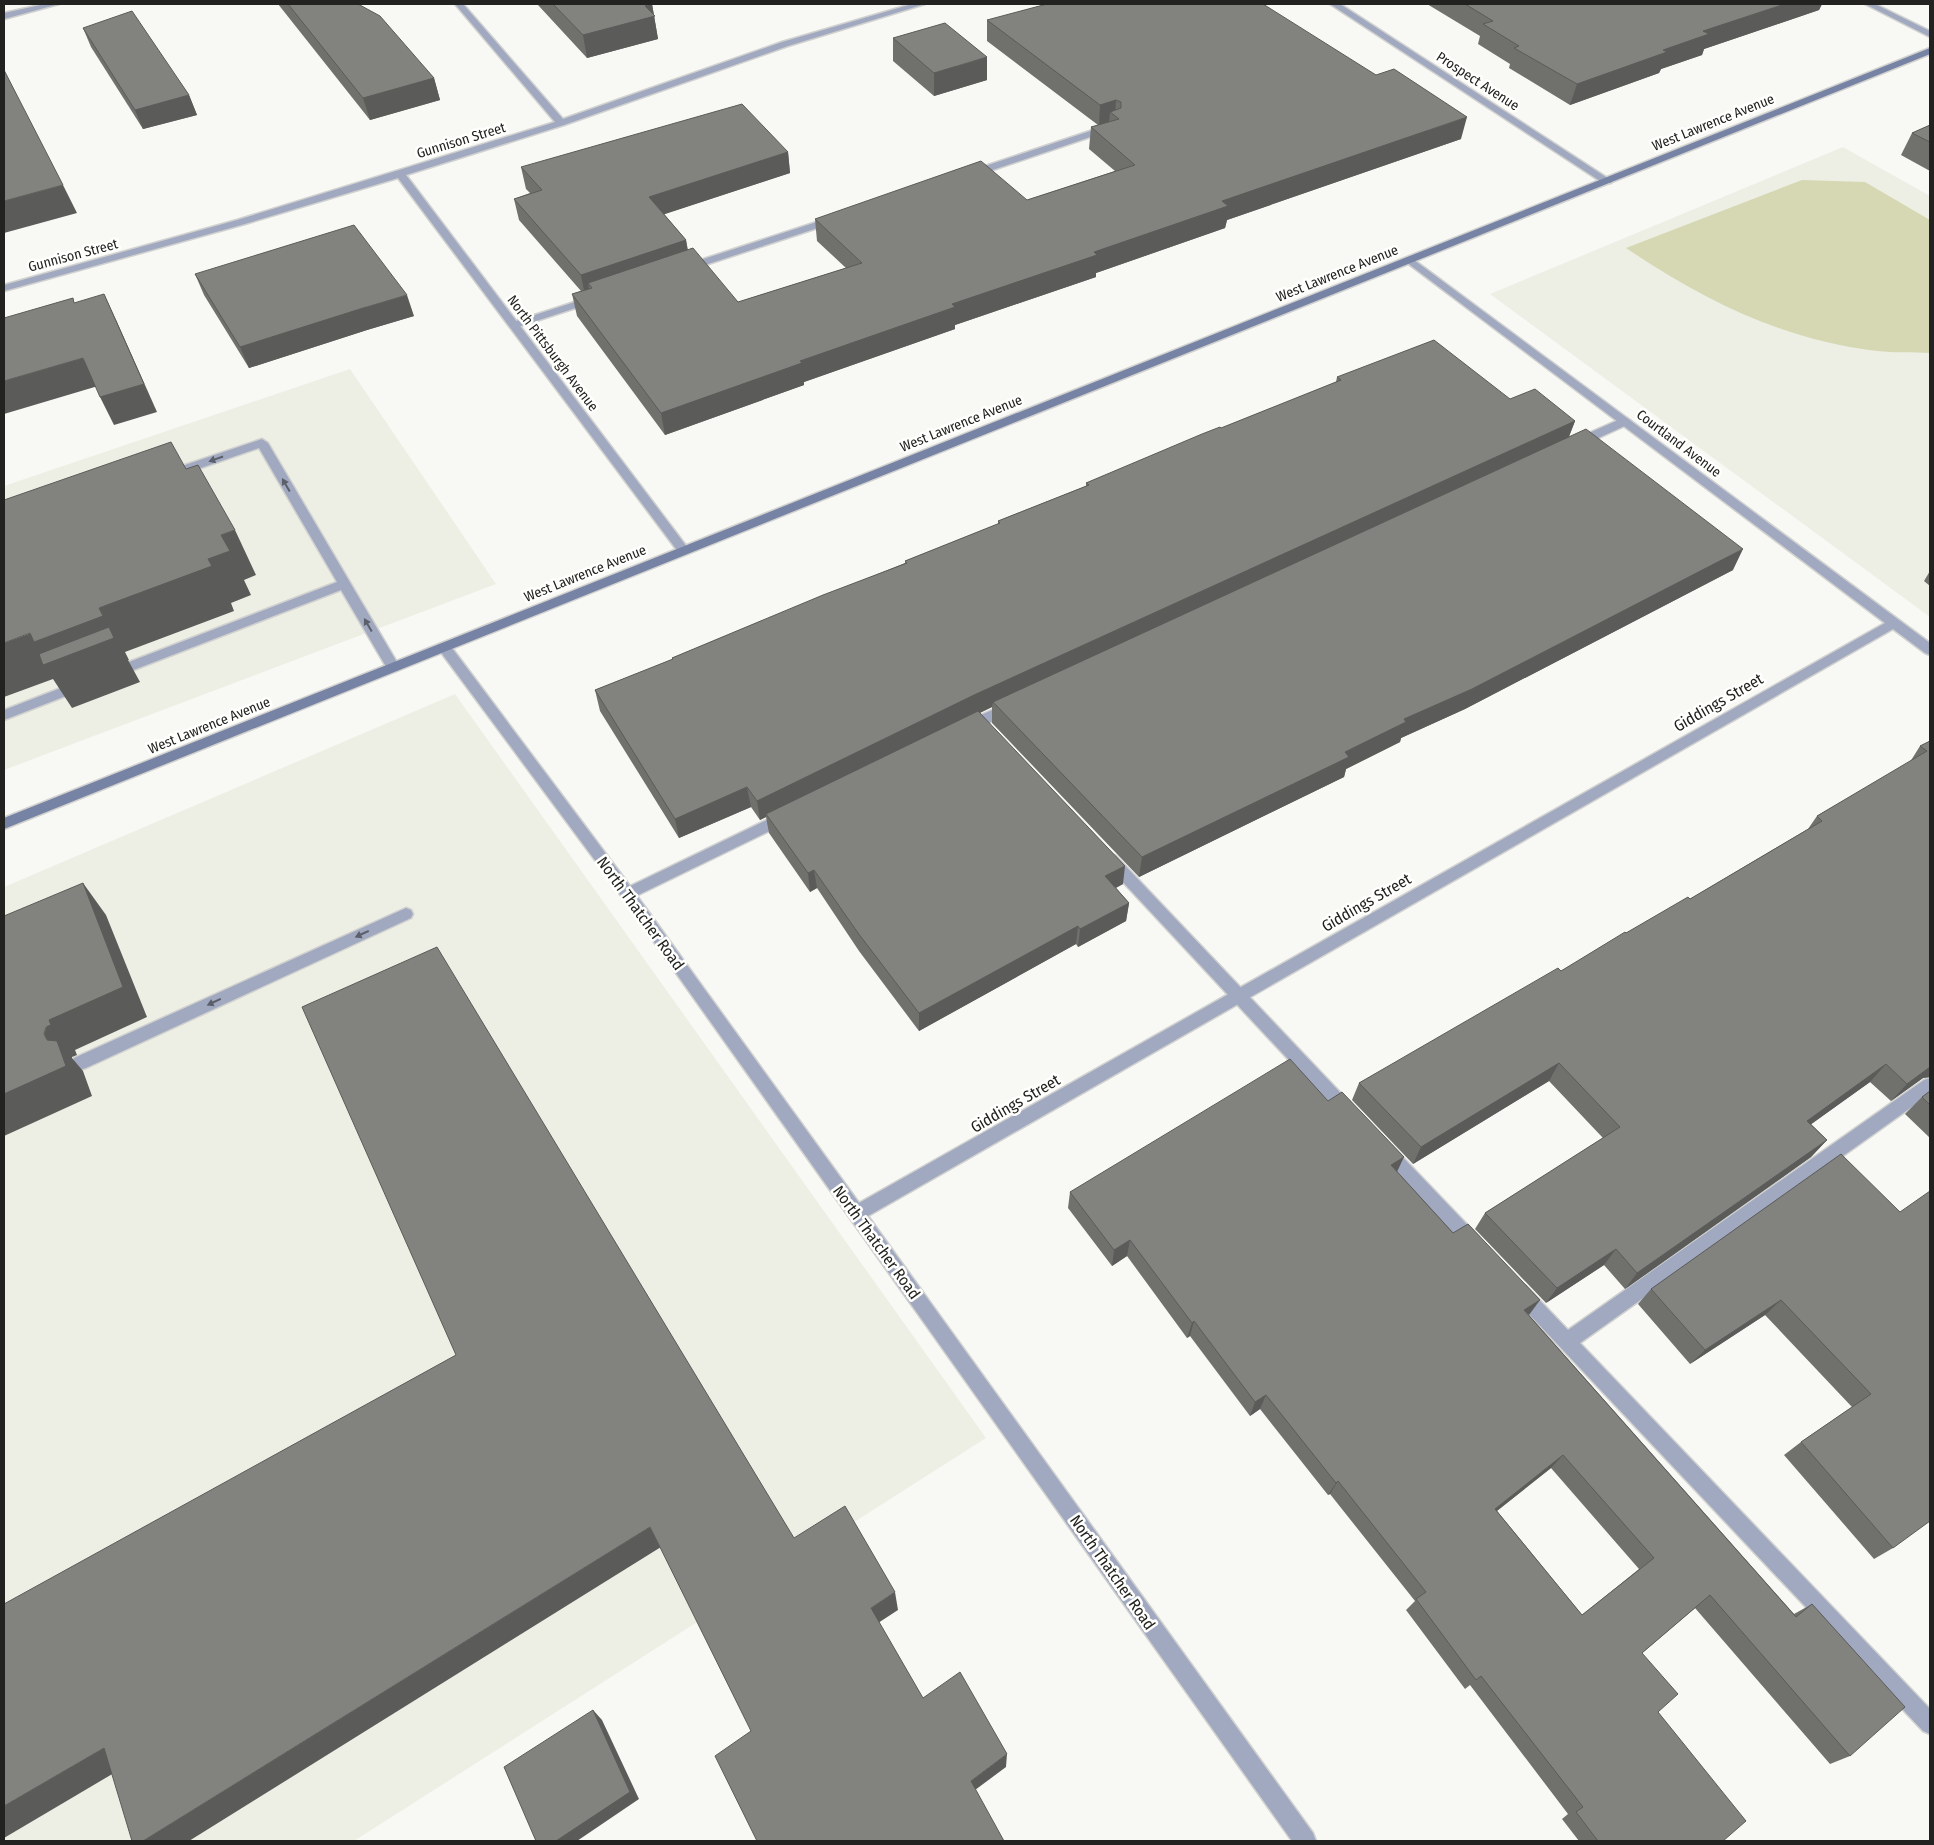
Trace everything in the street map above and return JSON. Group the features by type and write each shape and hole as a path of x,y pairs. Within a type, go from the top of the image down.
{"main road":[{"name":"West Lawrence Avenue","path":"4,824 1930,51"}],"street":[{"path":"4,16 55,4"},
{"path":"459,4 561,123"},
{"name":"Gunnison Street","path":"4,288 241,222 400,174 561,123 785,44 921,4"},
{"name":"Prospect Avenue","path":"1334,4 1607,181"},
{"path":"1869,4 1930,34"},
{"path":"965,176 1115,126"},
{"name":"North Pittsburgh Avenue","path":"400,174 683,550"},
{"path":"674,272 843,216"},
{"name":"Courtland Avenue","path":"1410,260 1930,650"},
{"path":"514,325 608,294"},
{"path":"1562,450 1625,421"},
{"path":"160,478 262,442 393,667"},
{"path":"4,715 344,584"},
{"name":"Giddings Street","path":"857,1213 1894,622"},
{"name":"North Thatcher Road","path":"444,647 627,894 857,1213 1304,1841"},
{"path":"953,734 1025,701"},
{"path":"980,722 993,736"},
{"path":"627,894 795,812"},
{"path":"1102,851 1361,1126"},
{"path":"80,1063 406,914"},
{"path":"1567,1342 1930,1084"},
{"path":"1375,1140 1485,1255"},
{"path":"1506,1277 1930,1724"}],"shaded area":[{"path":"1843,147 1930,196 1930,617 1490,294"},
{"path":"350,369 496,584 4,770 4,486"},
{"path":"455,694 986,1438 354,1841 4,1841 4,887"}],"green space":[{"path":"1802,180 1865,182 1930,220 1930,353 1883,352 1842,346 1809,338 1777,327 1714,301 1626,248"}],"building":[{"path":"288,4 358,4 380,16 434,78 363,98"},
{"path":"553,4 652,4 645,6 655,16 583,35"},
{"path":"1047,4 1263,4 1376,75 1394,69 1467,117 1222,201 1228,206 1094,252 1097,255 952,304 955,307 800,361 802,363 661,413 572,294 592,288 588,283 693,248 738,302 862,263 815,219 981,161 1027,200 1135,165 1091,127 1119,119 1110,112 1121,108 1121,102 1116,100 1100,105 987,20"},
{"path":"1465,4 1785,4 1703,31 1709,34 1663,50 1667,52 1577,84 1514,48 1519,46 1483,24 1493,21"},
{"path":"132,11 189,95 135,110 83,28"},
{"path":"945,23 987,57 934,73 893,38"},
{"path":"4,70 63,185 4,201"},
{"path":"742,104 788,152 649,197 686,240 581,275 514,199 542,190 521,167"},
{"path":"1930,125 1930,142 1912,133"},
{"path":"354,225 407,295 240,347 195,274"},
{"path":"104,294 144,384 100,397 83,358 4,381 4,318 73,298 74,303"},
{"path":"1434,340 1510,399 1535,389 1575,421 974,695 757,801 747,787 675,819 595,690 823,595 907,563 905,561 1089,485 1086,483 1202,434 1341,380 1337,377"},
{"path":"1586,429 1743,549 1472,689 1404,719 1406,722 1345,752 1349,757 1142,857 993,702"},
{"path":"171,442 186,469 198,465 235,530 221,535 230,551 208,559 212,566 99,608 103,616 34,642 30,633 4,643 4,500"},
{"path":"109,627 114,638 43,665 39,654"},
{"path":"978,711 1125,866 1105,876 1129,903 1080,929 1078,926 919,1013 858,933 814,870 808,873 766,814"},
{"path":"1930,741 1930,1067 1907,1084 1886,1064 1807,1121 1827,1140 1637,1273 1616,1249 1557,1288 1485,1213 1620,1127 1559,1063 1421,1147 1359,1083 1558,968 1561,971 1625,932 1688,897 1690,899 1822,821 1817,816 1927,751 1920,746"},
{"path":"83,883 123,987 49,1020 51,1025 46,1027 44,1034 47,1040 57,1041 66,1066 4,1094 4,916"},
{"path":"437,947 794,1538 845,1506 895,1592 871,1608 923,1698 960,1672 1007,1754 971,1781 1004,1841 757,1841 715,1756 751,1731 650,1527 143,1841 132,1841 104,1748 4,1806 4,1604 456,1355 302,1007"},
{"path":"1290,1059 1328,1101 1342,1092 1404,1157 1391,1165 1453,1233 1468,1224 1540,1300 1524,1310 1796,1617 1812,1604 1905,1707 1850,1756 1710,1595 1642,1653 1678,1694 1658,1712 1746,1821 1723,1841 1598,1841 1576,1812 1583,1807 1481,1676 1476,1680 1416,1599 1426,1592 1338,1481 1336,1483 1266,1395 1255,1402 1194,1321 1192,1323 1130,1240 1114,1250 1070,1192","holes":["1563,1455 1654,1558 1582,1615 1495,1509"]},
{"path":"1930,1091 1930,1105 1922,1097"},
{"path":"1841,1154 1900,1212 1930,1191 1930,1521 1893,1548 1801,1442 1871,1394 1781,1300 1705,1350 1651,1289"},
{"path":"593,1710 630,1792 556,1841 536,1841 504,1767"}]}
